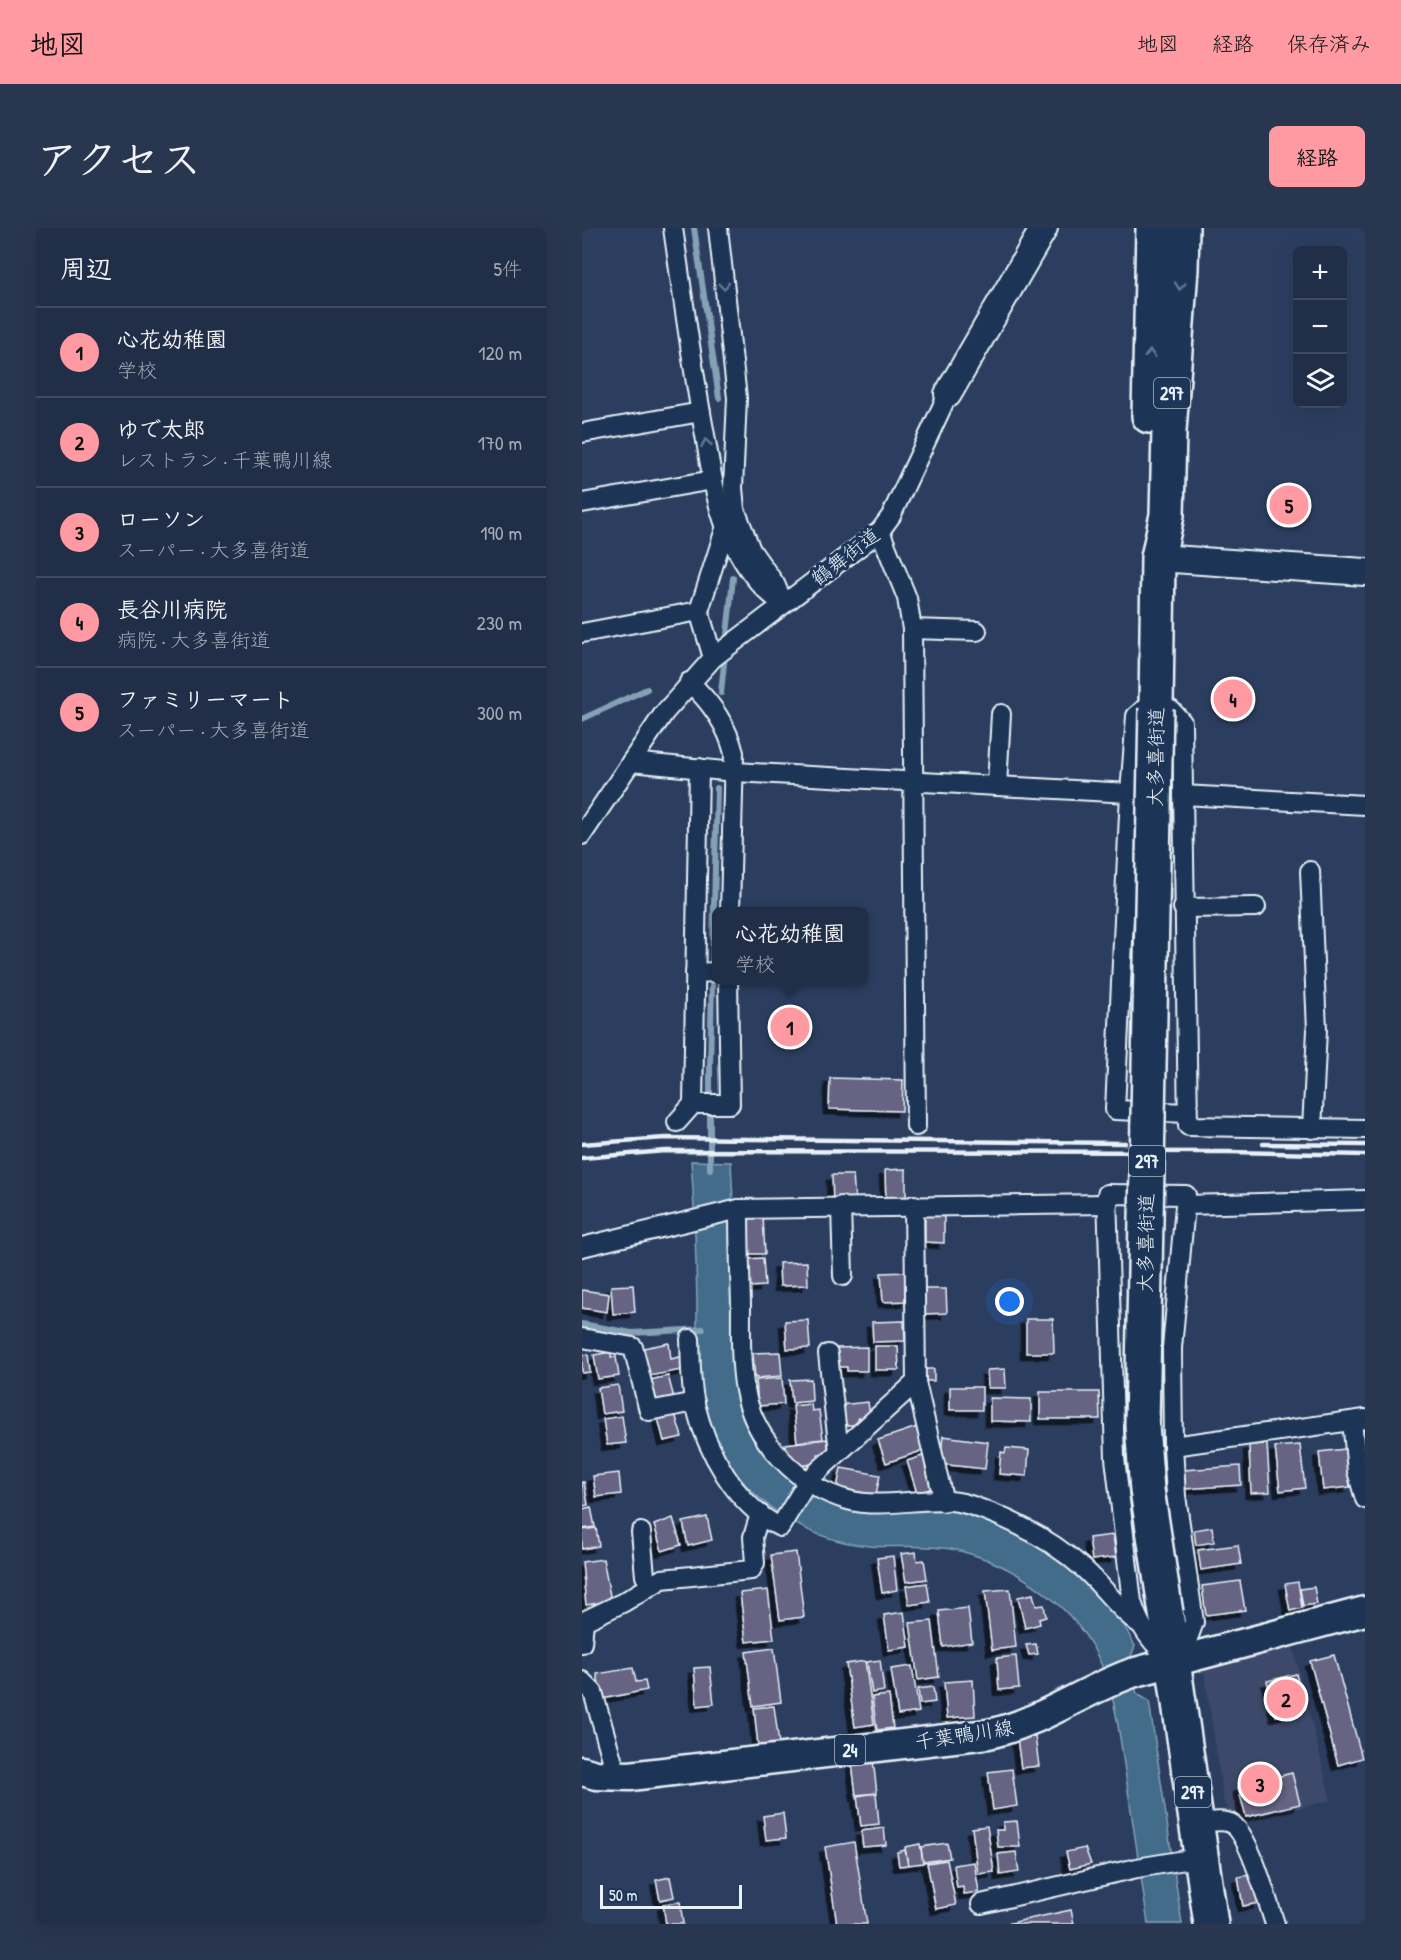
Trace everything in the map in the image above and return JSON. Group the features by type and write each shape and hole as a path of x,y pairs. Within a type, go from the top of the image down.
{"highway":[{"name":"大多喜街道","path":"1153,228 1148,513 1158,558"},
{"name":"大多喜街道","path":"1182,228 1169,431 1167,515 1158,558 1142,1425 1152,1618 1173,1661 1198,1824 1189,1860 1211,1924"}],"main road":[{"name":"千葉鴨川線","path":"582,1771 617,1777 987,1734 1014,1728 1044,1716 1120,1677 1365,1611"}],"street":[{"path":"673,228 700,412 713,480 726,526 748,571 764,591 783,604"},
{"path":"718,228 736,398 733,488 735,509 751,550 775,585 783,604"},
{"name":"鶴舞街道","path":"582,835 664,712 689,682 713,658 744,633 880,531 891,516 948,394 1044,228"},
{"path":"582,433 700,412"},
{"path":"582,503 713,480"},
{"path":"713,658 699,611 726,526"},
{"path":"880,531 907,598 912,629 916,1126"},
{"path":"1158,558 1365,572"},
{"path":"582,633 699,611"},
{"path":"912,629 977,631"},
{"path":"689,682 706,698 730,737 734,753 730,907"},
{"path":"1187,1113 1116,1110 1130,793 1136,716 1144,709 1171,710 1182,722 1188,1126 1365,1129"},
{"path":"998,786 1001,714"},
{"path":"630,762 735,772 1130,793"},
{"path":"677,1122 693,1104 699,768"},
{"path":"1183,795 1365,805"},
{"path":"1310,871 1317,1030 1311,1129"},
{"path":"1183,908 1256,907"},
{"path":"695,973 712,972"},
{"path":"693,1104 730,1104 728,985"},
{"path":"1152,1618 1132,1602 1114,1458 1107,1194 1186,1195 1172,1348 1173,1446 1176,1496 1194,1622 1186,1644 1173,1661"},
{"path":"1186,1205 1365,1200"},
{"path":"582,1247 737,1210 841,1206 1108,1204"},
{"path":"914,1205 916,1382 944,1502"},
{"path":"841,1206 843,1275"},
{"path":"737,1210 742,1365 745,1392 764,1437 778,1457 808,1481 834,1495 861,1503 953,1501 970,1505 1052,1544 1085,1570 1122,1612 1152,1618"},
{"path":"582,1338 633,1347 649,1411 694,1402"},
{"path":"690,1339 694,1402 705,1435 720,1466 732,1484 760,1514 780,1527 808,1481 916,1382"},
{"path":"828,1354 839,1452"},
{"path":"1173,1446 1358,1420 1358,1471 1365,1499"},
{"path":"582,1643 583,1622 624,1602 662,1579 751,1570 755,1563 753,1537 760,1514"},
{"path":"641,1532 645,1576 651,1585"},
{"path":"582,1681 593,1692 603,1718 617,1777"},
{"path":"1198,1824 1230,1822 1238,1829 1256,1864 1275,1924"},
{"path":"981,1904 1137,1868 1189,1860"}],"shaded area":[{"path":"691,1161 731,1162 743,1406 832,1500 947,1509 1002,1525 1060,1555 1120,1618 1135,1646 1129,1661 1137,1694 1149,1701 1182,1924 1148,1924 1119,1729 1112,1698 1096,1653 1070,1616 1053,1600 1015,1573 973,1555 951,1549 920,1546 869,1546 815,1533 791,1521 768,1505 748,1487 731,1466 706,1416 700,1389 697,1361 696,1250"},
{"path":"1291,1640 1331,1800 1242,1823 1232,1818 1224,1802 1203,1664"}],"building":[{"path":"830,1078 903,1080 902,1111 829,1109"},
{"path":"906,1169 906,1199 886,1200 885,1170"},
{"path":"832,1175 853,1175 855,1200 833,1200"},
{"path":"925,1214 944,1214 944,1243 925,1242"},
{"path":"763,1216 765,1254 746,1254 744,1217"},
{"path":"763,1258 765,1286 748,1287 748,1259"},
{"path":"807,1262 808,1285 780,1286 779,1263"},
{"path":"908,1272 907,1301 883,1302 881,1273"},
{"path":"633,1285 635,1312 613,1314 611,1286"},
{"path":"924,1289 946,1289 947,1313 925,1314"},
{"path":"582,1290 609,1294 607,1312 582,1308"},
{"path":"1026,1319 1053,1319 1054,1353 1026,1353"},
{"path":"808,1320 810,1348 787,1349 785,1321"},
{"path":"904,1321 905,1341 873,1342 872,1322"},
{"path":"669,1343 671,1359 684,1356 687,1369 649,1376 643,1348"},
{"path":"875,1346 898,1346 899,1370 875,1370"},
{"path":"867,1347 867,1371 847,1371 847,1367 838,1367 837,1348"},
{"path":"611,1352 611,1357 616,1357 619,1376 598,1379 594,1355"},
{"path":"780,1352 782,1376 755,1378 753,1353"},
{"path":"588,1354 590,1372 582,1373 582,1355"},
{"path":"923,1369 934,1369 934,1381 923,1381"},
{"path":"1005,1369 1006,1388 988,1388 987,1370"},
{"path":"668,1376 674,1398 655,1402 650,1380"},
{"path":"782,1378 784,1404 758,1406 756,1380"},
{"path":"811,1379 812,1401 792,1403 790,1380"},
{"path":"618,1385 622,1411 602,1414 598,1388"},
{"path":"950,1387 982,1387 982,1410 950,1410"},
{"path":"1040,1392 1099,1392 1100,1419 1040,1419"},
{"path":"990,1398 1031,1399 1031,1422 990,1421"},
{"path":"868,1402 870,1417 858,1418 859,1424 843,1426 840,1405"},
{"path":"811,1404 812,1411 819,1410 823,1439 797,1442 793,1406"},
{"path":"675,1414 682,1437 664,1441 658,1418"},
{"path":"622,1416 626,1443 607,1445 603,1419"},
{"path":"920,1426 927,1449 886,1463 878,1440"},
{"path":"943,1436 988,1442 985,1469 940,1464"},
{"path":"827,1439 829,1452 818,1454 819,1463 799,1466 787,1456 785,1444"},
{"path":"1267,1444 1270,1492 1251,1493 1249,1445"},
{"path":"1300,1445 1305,1488 1280,1491 1275,1447"},
{"path":"1006,1448 1029,1450 1027,1476 999,1474 1001,1452 1005,1453"},
{"path":"1345,1449 1350,1487 1323,1490 1319,1452"},
{"path":"926,1455 936,1487 917,1493 907,1461"},
{"path":"1240,1466 1241,1485 1184,1489 1183,1470"},
{"path":"841,1468 880,1475 876,1495 837,1488"},
{"path":"619,1473 621,1494 596,1497 593,1476"},
{"path":"582,1482 584,1482 588,1505 582,1506"},
{"path":"591,1507 595,1527 582,1529 582,1509"},
{"path":"707,1517 712,1540 688,1546 683,1522"},
{"path":"673,1518 681,1545 662,1551 654,1525"},
{"path":"1212,1527 1214,1542 1196,1545 1194,1530"},
{"path":"596,1528 599,1546 582,1549 582,1530"},
{"path":"1113,1535 1116,1557 1092,1560 1089,1538"},
{"path":"1238,1545 1241,1564 1201,1570 1198,1550"},
{"path":"796,1552 804,1617 780,1620 771,1555"},
{"path":"916,1552 917,1561 924,1560 927,1579 906,1582 901,1554"},
{"path":"893,1556 897,1590 882,1593 877,1558"},
{"path":"603,1559 611,1601 586,1605 582,1562"},
{"path":"1240,1581 1245,1610 1206,1615 1202,1586"},
{"path":"1298,1582 1302,1608 1290,1611 1285,1584"},
{"path":"927,1583 930,1602 909,1605 906,1586"},
{"path":"1314,1587 1317,1604 1303,1606 1300,1589"},
{"path":"1010,1589 1016,1647 992,1650 985,1591"},
{"path":"768,1590 774,1639 746,1642 740,1593"},
{"path":"1033,1594 1036,1606 1044,1605 1046,1617 1039,1619 1040,1624 1025,1628 1018,1597"},
{"path":"968,1608 972,1642 943,1647 939,1611"},
{"path":"904,1612 909,1647 889,1650 884,1615"},
{"path":"932,1621 939,1677 918,1680 910,1623"},
{"path":"1036,1644 1038,1654 1029,1655 1026,1645"},
{"path":"774,1648 781,1702 753,1706 746,1652"},
{"path":"1334,1655 1362,1758 1338,1765 1310,1661"},
{"path":"1016,1656 1019,1688 999,1690 997,1658"},
{"path":"880,1660 884,1691 872,1693 867,1662"},
{"path":"865,1661 874,1724 855,1727 846,1664"},
{"path":"912,1666 919,1712 898,1715 891,1669"},
{"path":"710,1667 714,1704 697,1706 694,1668"},
{"path":"633,1668 636,1682 645,1681 647,1690 602,1699 597,1674"},
{"path":"1296,1674 1305,1709 1276,1716 1267,1681"},
{"path":"973,1680 975,1716 947,1718 944,1682"},
{"path":"933,1687 935,1702 920,1704 918,1689"},
{"path":"889,1695 893,1728 877,1730 872,1697"},
{"path":"774,1706 779,1744 758,1746 754,1708"},
{"path":"1035,1736 1039,1766 1021,1768 1017,1738"},
{"path":"873,1760 877,1793 856,1795 852,1763"},
{"path":"1012,1769 1017,1806 993,1810 988,1772"},
{"path":"1292,1773 1300,1804 1246,1817 1238,1787"},
{"path":"876,1793 879,1824 861,1826 857,1796"},
{"path":"783,1813 786,1838 766,1840 763,1816"},
{"path":"1017,1821 1020,1847 998,1847 996,1830 1003,1830 1003,1822"},
{"path":"987,1826 994,1872 978,1874 972,1828"},
{"path":"884,1828 886,1845 863,1847 861,1831"},
{"path":"854,1842 867,1924 837,1924 825,1847"},
{"path":"947,1843 950,1858 923,1862 921,1847"},
{"path":"920,1844 923,1863 908,1865 905,1847"},
{"path":"1085,1848 1091,1864 1070,1869 1066,1852"},
{"path":"905,1850 908,1865 899,1866 897,1852"},
{"path":"1016,1852 1019,1872 1000,1875 998,1854"},
{"path":"947,1860 956,1905 936,1909 927,1863"},
{"path":"974,1862 979,1892 964,1894 963,1887 957,1888 954,1865"},
{"path":"1250,1875 1259,1903 1243,1906 1238,1877"},
{"path":"670,1877 674,1897 660,1900 656,1880"},
{"path":"680,1902 683,1924 666,1924 663,1904"},
{"path":"1071,1910 1074,1924 1006,1924"}],"waterway":[{"path":"694,228 719,398"},
{"path":"726,644 733,578"},
{"path":"721,693 725,654"},
{"path":"582,719 647,689"},
{"path":"714,907 717,788"},
{"path":"710,1169 712,985"},
{"path":"582,1324 632,1333 703,1329"}],"railway":[{"path":"582,1144 665,1138 1125,1143"},
{"path":"1263,1144 1365,1145"},
{"path":"582,1158 665,1151 1228,1152 1365,1155"}],"place":[{"name":"ファミリーマート","path":"1289,505"},
{"name":"長谷川病院","path":"1233,699"},
{"name":"心花幼稚園","path":"790,1027"},
{"name":"ゆで太郎","path":"1286,1699"},
{"name":"ローソン","path":"1260,1784"}]}
